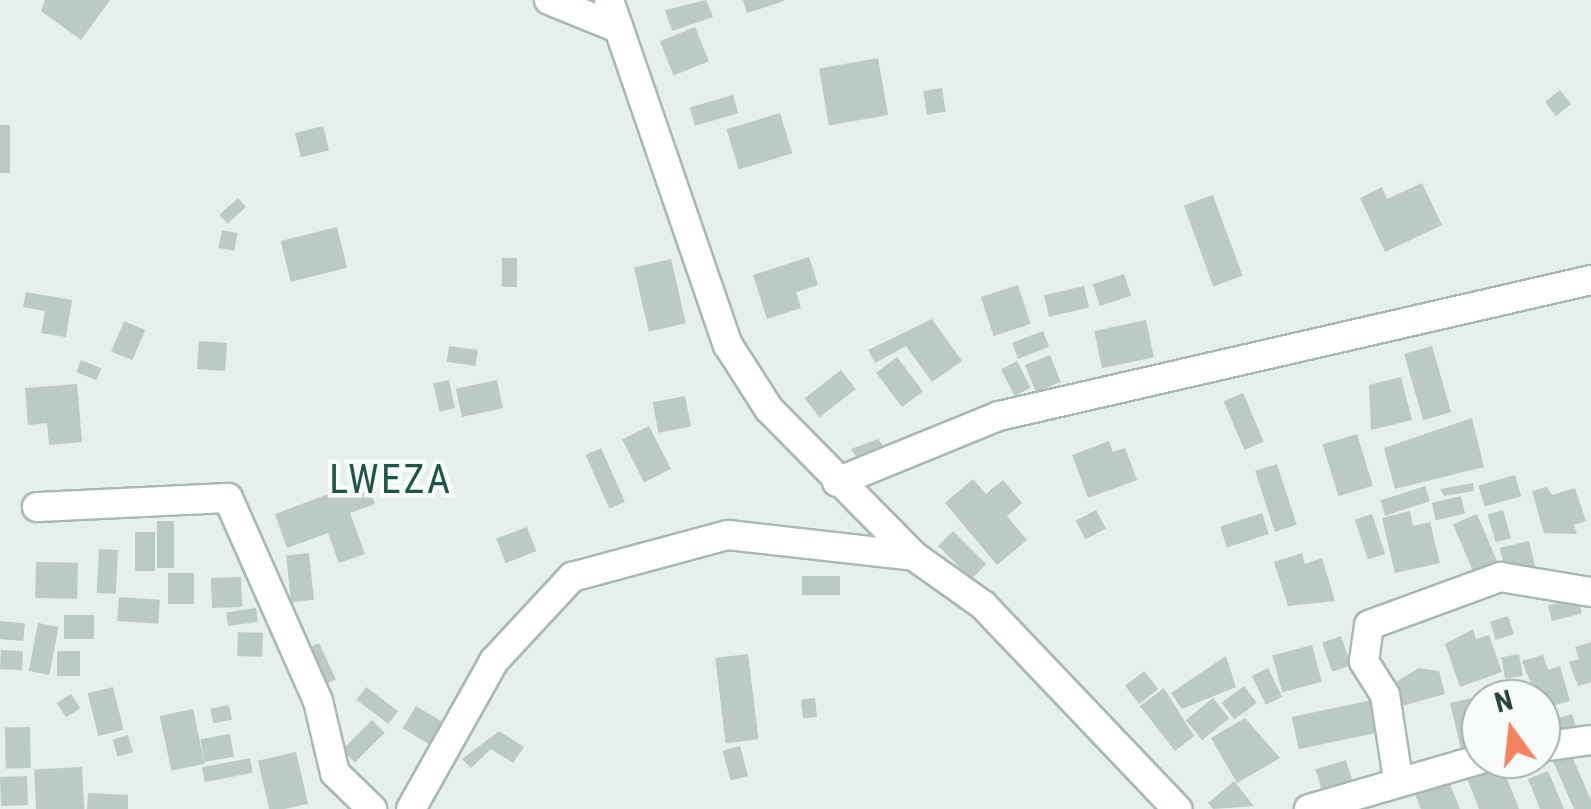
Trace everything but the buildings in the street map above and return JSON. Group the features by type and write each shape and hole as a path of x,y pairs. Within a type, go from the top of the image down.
{"street":[{"path":"549,0 611,13 728,345 769,409 914,556 983,606 1178,809"},
{"path":"837,482 998,416 1591,280"},
{"path":"37,507 228,498 318,701 335,773 372,809"},
{"path":"410,809 494,661 572,577 728,535 914,556"},
{"path":"1398,780 1385,695 1364,661 1369,625 1500,576 1591,592"},
{"path":"1561,744 1591,740"},
{"path":"1309,809 1461,764"}],"district":[{"name":"LWEZA","path":"391,480"}]}
